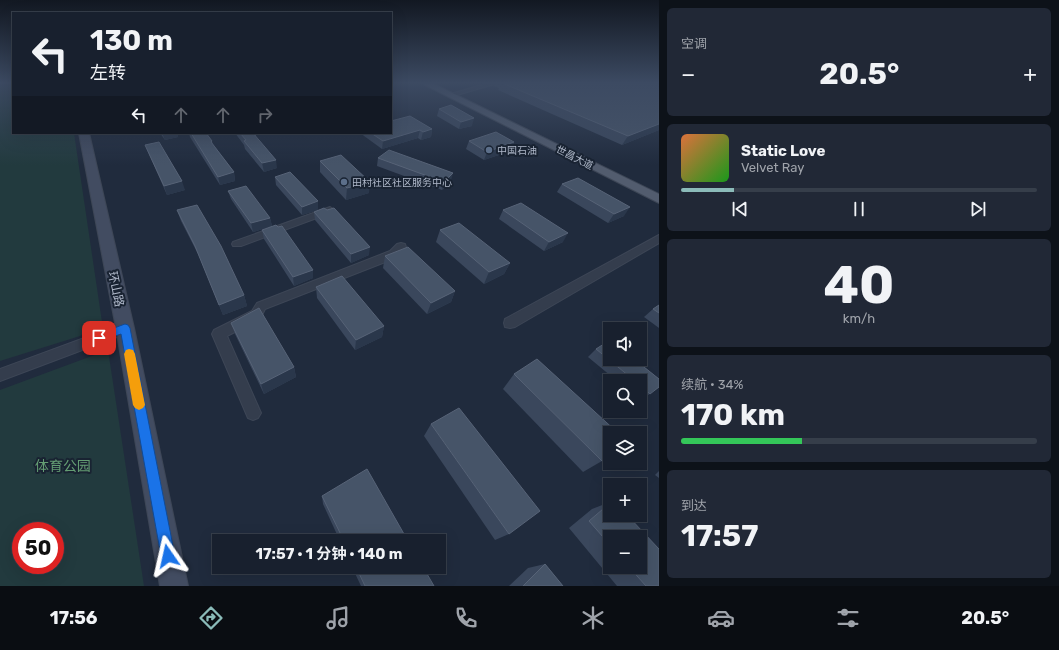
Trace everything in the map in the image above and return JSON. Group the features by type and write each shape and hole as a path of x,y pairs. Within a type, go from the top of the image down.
{"main road":[{"name":"世昌大道","path":"485,110 659,199"},
{"name":"世昌大道","path":"488,110 659,191"},
{"name":"环山路","path":"84,134 125,328 174,586"}],"street":[{"path":"237,244 333,209"},
{"path":"510,324 659,238"},
{"path":"253,413 219,334 256,315 261,306 394,254 401,247"},
{"path":"0,375 125,328"}],"green space":[{"path":"0,110 12,110 12,134 74,134 102,322 80,336 0,361"},
{"name":"体育公园","path":"108,350 144,586 0,586 0,390"}],"building":[{"path":"441,110 460,110 474,118 461,122"},
{"path":"567,110 659,110 659,124 628,136"},
{"path":"410,116 432,129 423,132 420,130 383,141 372,134 392,134 392,121"},
{"path":"496,132 514,142 487,152 469,141"},
{"path":"192,134 207,134 212,141 211,142 234,172 218,177"},
{"path":"241,134 254,134 276,160 262,163 244,141 246,140"},
{"path":"159,142 182,181 164,186 145,145"},
{"path":"389,150 453,173 444,182 378,158"},
{"path":"341,155 370,182 347,188 320,161"},
{"path":"290,172 318,201 302,207 275,177"},
{"path":"578,178 630,207 614,214 562,184"},
{"path":"246,186 270,218 251,223 228,191"},
{"path":"521,203 568,233 549,242 503,210"},
{"path":"197,205 221,246 244,295 219,305 195,246 177,210"},
{"path":"324,208 327,210 334,208 370,247 351,254 314,212"},
{"path":"459,223 510,263 489,272 440,230"},
{"path":"276,225 278,227 282,226 313,270 293,277 262,230"},
{"path":"408,247 455,291 431,303 385,256"},
{"path":"342,276 384,326 356,340 316,287"},
{"path":"659,305 659,313 653,309"},
{"path":"259,308 294,367 261,384 231,323"},
{"path":"603,344 603,355 596,349"},
{"path":"537,359 610,426 603,426 603,460 602,461 514,374"},
{"path":"617,366 643,366 659,379 659,387 650,394 647,391 647,374 626,374"},
{"path":"459,408 540,511 509,534 431,424"},
{"path":"367,469 404,534 341,534 322,496"},
{"path":"603,509 603,522 634,522 641,530 603,530 603,537 589,521"},
{"path":"647,536 659,549 659,586 646,586 635,574 647,574"},
{"path":"545,564 563,586 523,586"},
{"path":"359,574 427,574 434,586 365,586"}],"slow traffic":[{"path":"129,354 139,405"}],"place":[{"name":"中国石油","path":"489,150"},
{"name":"田村社区社区服务中心","path":"344,182"}],"route":[{"path":"99,338 125,328 168,556"}]}
